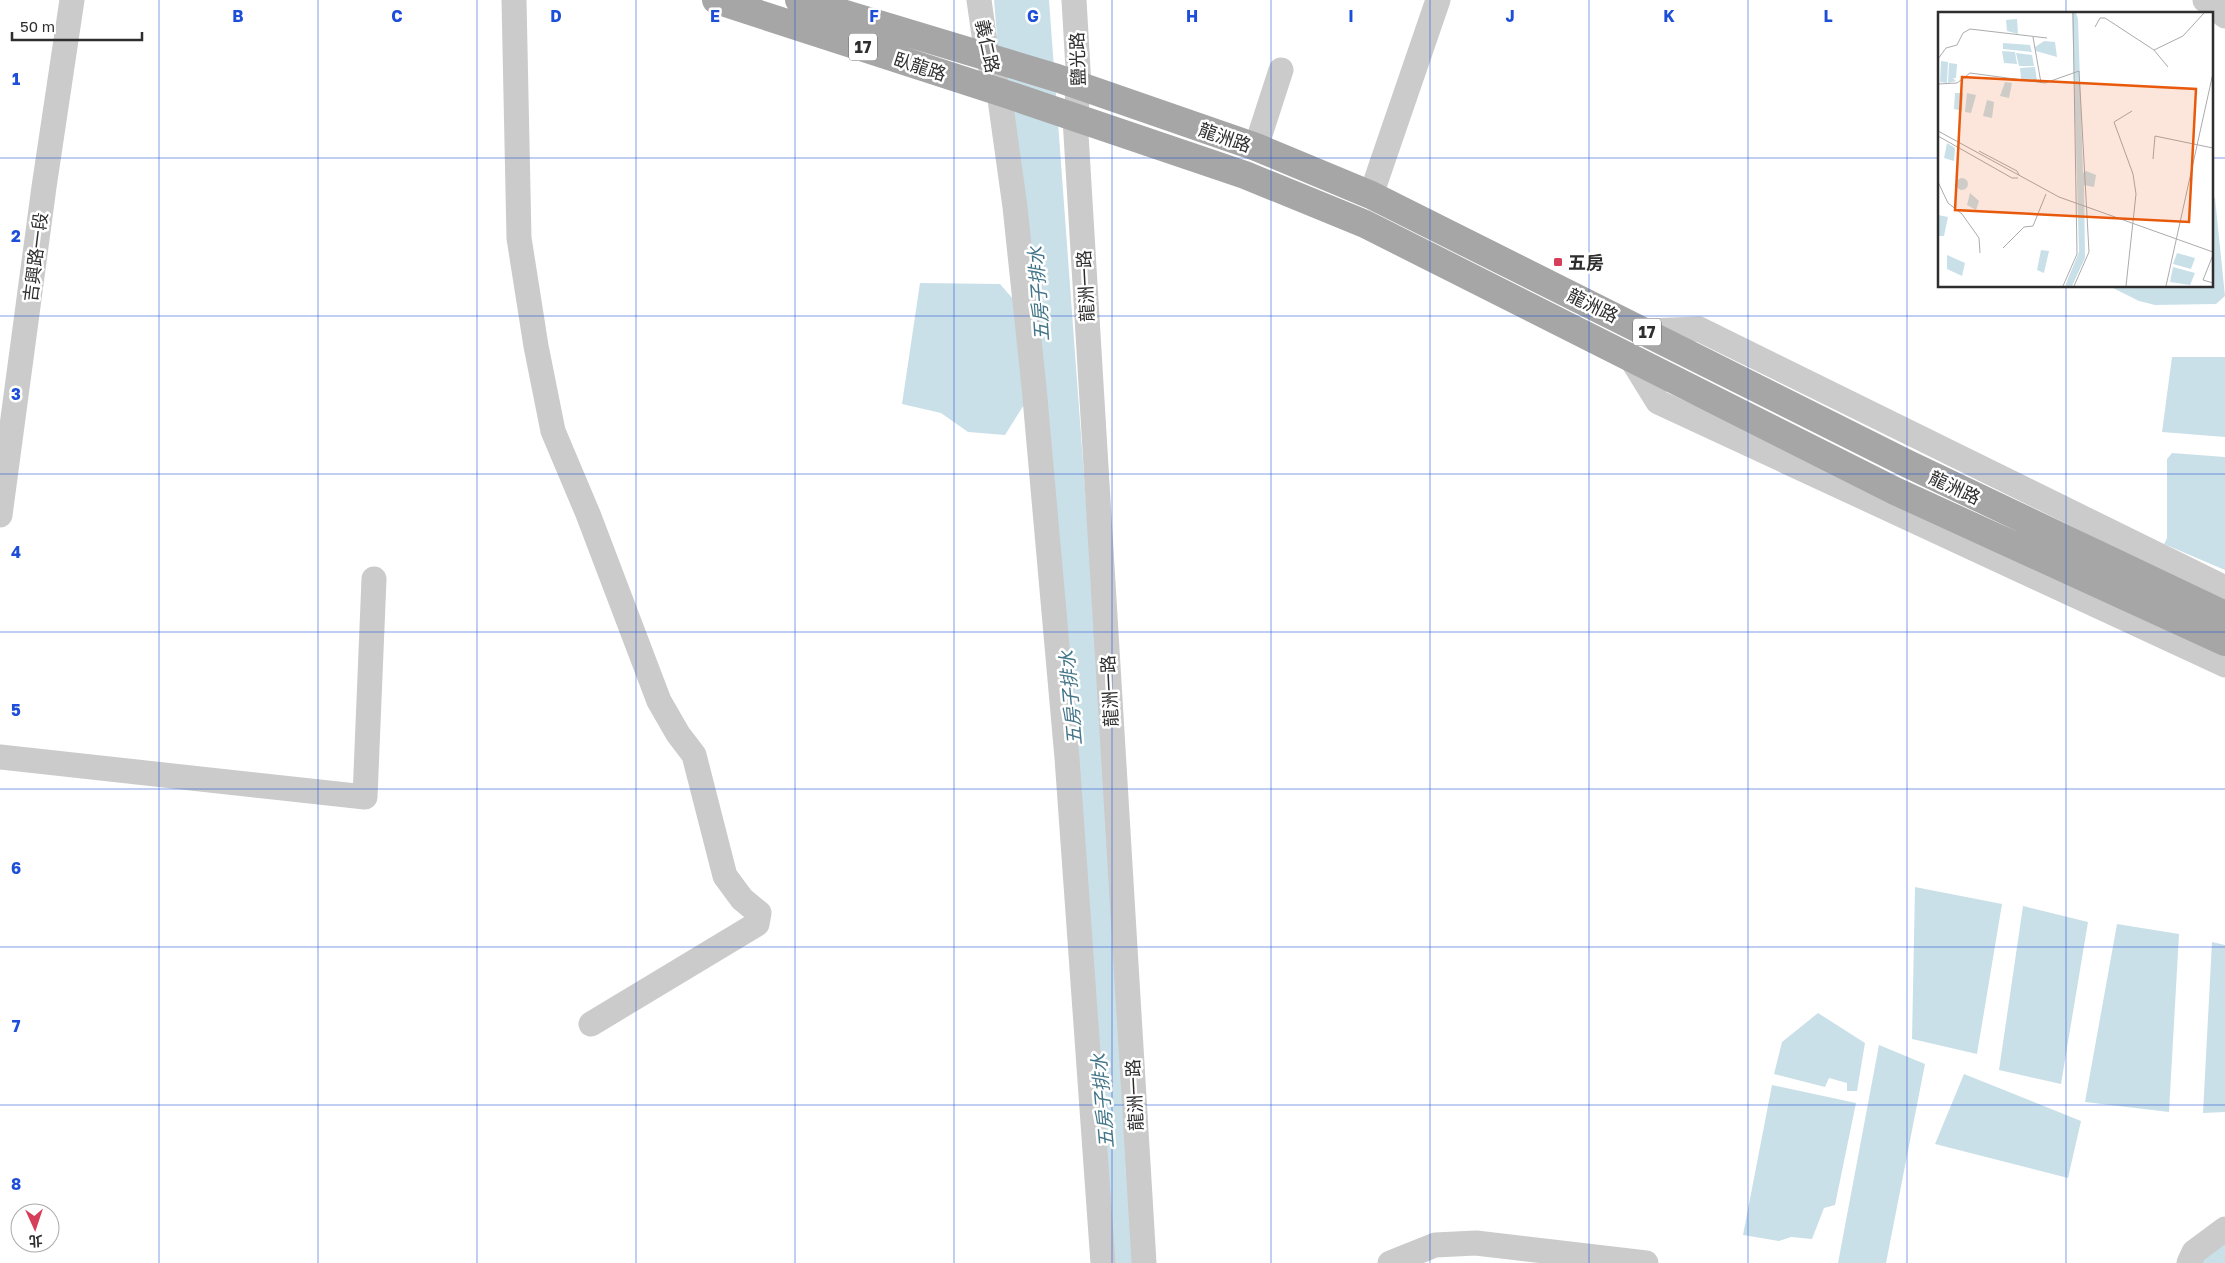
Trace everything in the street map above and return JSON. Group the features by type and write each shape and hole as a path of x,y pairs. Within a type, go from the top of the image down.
{"main road":[{"name":"臥龍路","path":"716,0 1004,94"},
{"name":"臥龍路","path":"799,0 992,57"},
{"name":"17","path":"992,57 1068,82"},
{"name":"龍洲路","path":"1068,82 1256,147 1371,195 1646,331 1908,464 2225,615"},
{"name":"17","path":"1004,94 1066,114"},
{"name":"龍洲路","path":"1066,114 1245,175 1365,224 1895,491 2225,642"}],"street":[{"name":"吉興路一段","path":"0,514 44,187 72,0"},
{"path":"514,0 520,238 536,346 553,431 588,514 659,702 678,734 694,755 725,876 742,899 759,913 757,924 591,1024"},
{"name":"義仁路","path":"979,0 992,57 1004,94 1016,207 1057,641 1103,1263"},
{"name":"鹽光路","path":"1066,114 1074,0"},
{"path":"1371,195 1438,0"},
{"path":"2205,0 2225,16"},
{"path":"1256,147 1281,70"},
{"name":"龍洲一路","path":"1066,114 1144,1263"},
{"path":"1646,331 1699,329 2225,588"},
{"path":"1632,360 1658,402 2225,665"},
{"path":"0,757 365,796 374,579"},
{"path":"2189,1263 2194,1252 2225,1229"},
{"path":"1390,1263 1436,1245 1479,1253 1646,1263"}],"water":[{"name":"五房子排水","path":"994,0 1049,0 1142,1263 1098,1263 1025,403 1005,435 968,432 941,413 902,404 920,283 1000,284 1019,306"},
{"path":"2212,197 2215,198 2225,296 2216,304 2155,305 2139,301 2113,288 2212,288"},
{"path":"2172,357 2225,357 2225,437 2162,432"},
{"path":"2172,453 2225,457 2225,570 2164,544 2167,538 2167,459"},
{"path":"1915,887 2002,904 1977,1054 1912,1039"},
{"path":"2023,906 2088,922 2061,1084 1999,1070"},
{"path":"2117,924 2179,934 2169,1112 2085,1102"},
{"path":"2212,942 2225,945 2225,1112 2203,1113"},
{"path":"1818,1013 1865,1043 1857,1091 1847,1091 1847,1083 1829,1078 1825,1087 1774,1074 1782,1042"},
{"path":"1879,1045 1925,1064 1886,1263 1838,1263"},
{"path":"1964,1074 2081,1121 2068,1178 1935,1144"},
{"path":"1772,1085 1856,1103 1835,1205 1824,1208 1812,1239 1791,1237 1779,1241 1743,1235"},
{"path":"2225,1240 2225,1263 2192,1263"}],"place":[{"name":"五房","path":"1558,262"}]}
